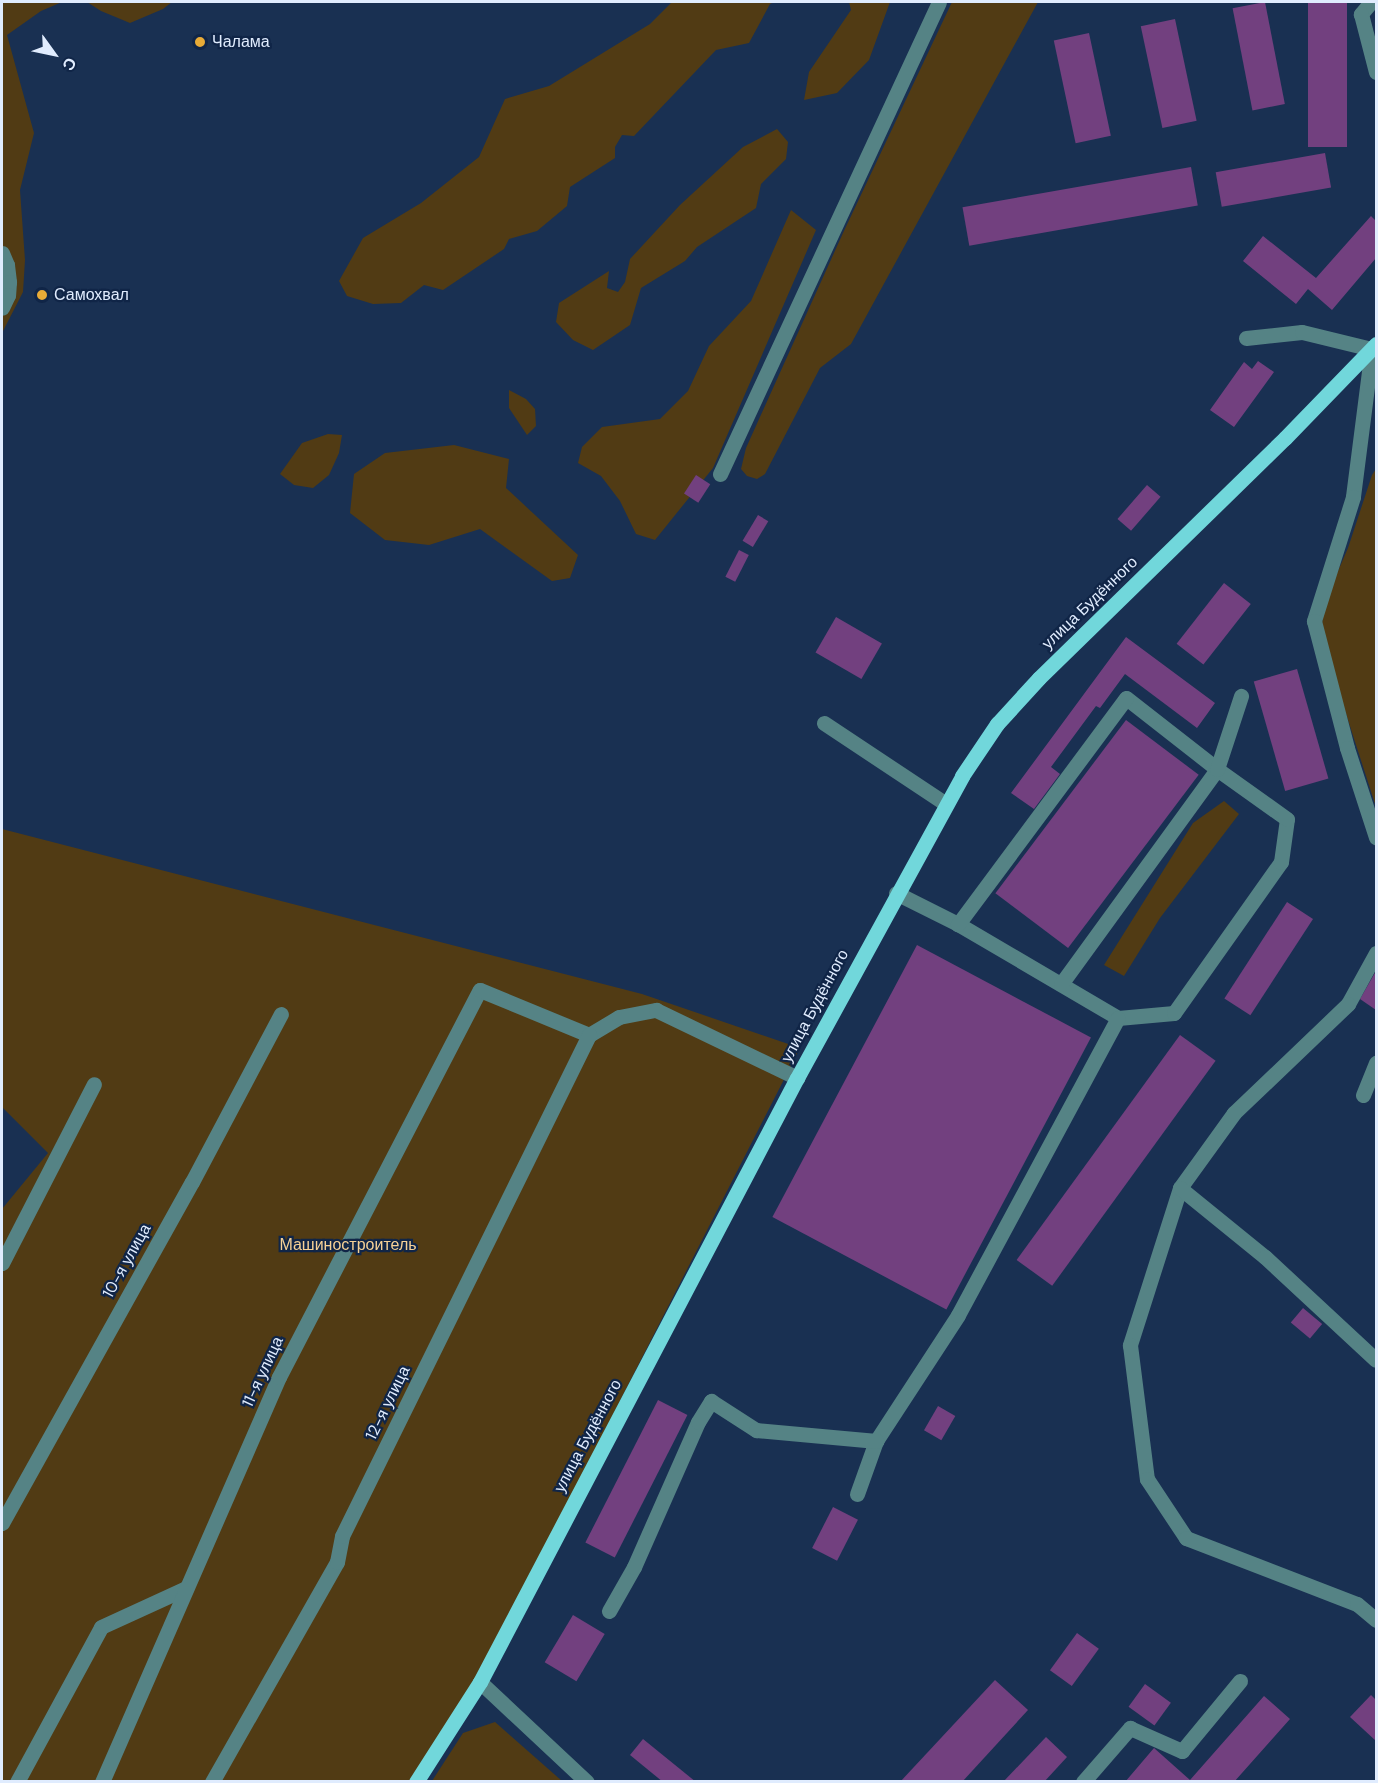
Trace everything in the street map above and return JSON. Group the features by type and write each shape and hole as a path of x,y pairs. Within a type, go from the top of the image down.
{"main road":[{"name":"улица Будённого","path":"416,1782 480,1682 797,1078 946,804 997,724 1039,678 1375,347"}],"street":[{"path":"720,474 939,2"},
{"path":"1371,2 1361,14 1377,72"},
{"path":"2,253 7,265 9,282 8,295 2,308"},
{"path":"1246,338 1302,332 1375,347 1353,497 1314,621 1347,748 1377,837"},
{"path":"1061,984 1216,770 1241,696"},
{"path":"897,893 958,924 1118,1018 1174,1013 1281,862 1287,819 1216,770 1126,698 958,924"},
{"path":"824,723 946,804"},
{"path":"1377,953 1348,1004 1234,1113 1180,1188 1130,1345 1147,1479 1186,1538 1357,1604 1377,1620"},
{"name":"11-я улица","path":"102,1782 279,1377 480,990 589,1035"},
{"path":"589,1035 619,1017 656,1010 797,1078"},
{"name":"10-я улица","path":"2,1523 192,1182 281,1014"},
{"path":"857,1494 876,1442 958,1315 1118,1018"},
{"name":"12-я улица","path":"212,1782 337,1562 342,1536 589,1035"},
{"path":"1363,1095 1377,1062"},
{"path":"2,1263 94,1084"},
{"path":"1180,1188 1265,1257 1377,1360"},
{"path":"609,1611 634,1567 698,1422 711,1401 756,1430 876,1442"},
{"path":"17,1782 101,1627 186,1588"},
{"path":"1083,1782 1130,1728 1182,1751 1240,1681"},
{"path":"480,1682 588,1782"}],"green space":[{"path":"2,2 62,2 41,11 7,35 34,133 20,190 25,260 23,292 2,333"},
{"path":"87,2 172,2 163,9 130,23 101,11"},
{"path":"672,2 774,2 770,4 749,43 716,50 634,136 622,135 615,147 615,158 570,187 567,206 537,231 509,239 504,249 443,290 424,285 401,303 373,304 347,296 339,281 363,238 421,203 479,157 505,99 549,86 650,24"},
{"path":"849,2 890,2 869,60 837,93 804,100 809,72 851,10"},
{"path":"952,2 1038,2 851,344 820,368 765,474 757,479 747,476 741,469 746,448 843,233"},
{"path":"777,129 788,142 786,159 761,184 756,208 697,247 685,261 641,288 630,325 593,350 573,340 556,322 559,303 609,271 607,288 618,292 625,282 630,259 680,205 743,147"},
{"path":"791,210 816,230 713,468 655,540 636,534 620,501 601,476 578,463 582,447 602,427 660,419 688,391 709,346 751,301"},
{"path":"509,390 526,399 535,409 536,426 527,435 509,408"},
{"path":"328,434 342,435 339,453 329,475 313,488 294,485 280,474 302,443"},
{"path":"454,445 509,459 506,488 578,555 570,578 552,581 480,529 429,545 385,540 350,513 354,474 385,453"},
{"path":"1376,469 1376,807 1330,664 1322,622 1328,594 1348,548"},
{"path":"1224,801 1239,814 1160,918 1124,976 1104,965 1193,823"},
{"name":"Машиностроитель","path":"2,829 642,994 800,1048 480,1675 412,1781 2,1781 2,1209 48,1153 2,1107"},
{"path":"495,1722 562,1781 432,1781 463,1733"}],"building":[{"path":"1265,2 1285,104 1252,110 1233,8"},
{"path":"1308,2 1347,2 1347,147 1308,147"},
{"path":"1175,19 1197,121 1162,128 1141,26"},
{"path":"1089,33 1111,136 1076,143 1054,40"},
{"path":"1325,153 1331,187 1222,207 1216,172"},
{"path":"1191,167 1198,205 969,246 963,207"},
{"path":"1371,216 1376,221 1376,258 1332,310 1308,289 1296,304 1243,261 1263,236 1316,278"},
{"path":"1258,361 1274,372 1234,427 1210,410 1244,362 1252,369"},
{"path":"696,475 710,484 698,503 684,493"},
{"path":"1147,485 1161,497 1131,531 1117,519"},
{"path":"758,515 768,521 753,547 743,541"},
{"path":"739,550 749,555 735,582 725,577"},
{"path":"1224,583 1251,604 1203,665 1177,644"},
{"path":"836,617 882,644 861,679 816,653"},
{"path":"1126,637 1215,703 1197,728 1125,674 1100,708 1096,706 1051,767 1060,774 1034,809 1011,793"},
{"path":"1297,669 1328,779 1285,791 1254,681"},
{"path":"1126,720 1199,775 1068,948 995,893"},
{"path":"1287,902 1313,919 1250,1015 1224,998"},
{"path":"917,945 1091,1037 946,1309 772,1217"},
{"path":"1376,971 1376,1010 1360,999"},
{"path":"1180,1035 1216,1061 1052,1286 1017,1260"},
{"path":"1303,1308 1322,1324 1310,1339 1291,1323"},
{"path":"658,1400 687,1415 615,1558 585,1543"},
{"path":"938,1406 955,1416 941,1440 924,1430"},
{"path":"833,1507 858,1520 837,1561 812,1548"},
{"path":"573,1615 605,1634 576,1681 545,1662"},
{"path":"1077,1633 1099,1649 1072,1686 1050,1670"},
{"path":"995,1680 1028,1710 962,1782 900,1782"},
{"path":"1145,1684 1171,1703 1154,1725 1129,1707"},
{"path":"1371,1695 1376,1700 1376,1741 1350,1717"},
{"path":"1264,1696 1290,1719 1234,1782 1125,1782 1154,1748 1190,1780"},
{"path":"1046,1737 1067,1757 1044,1782 1003,1782"},
{"path":"643,1739 696,1782 663,1782 630,1755"}],"place":[{"name":"Чалама","path":"200,42"},
{"name":"Самохвал","path":"42,295"}]}
